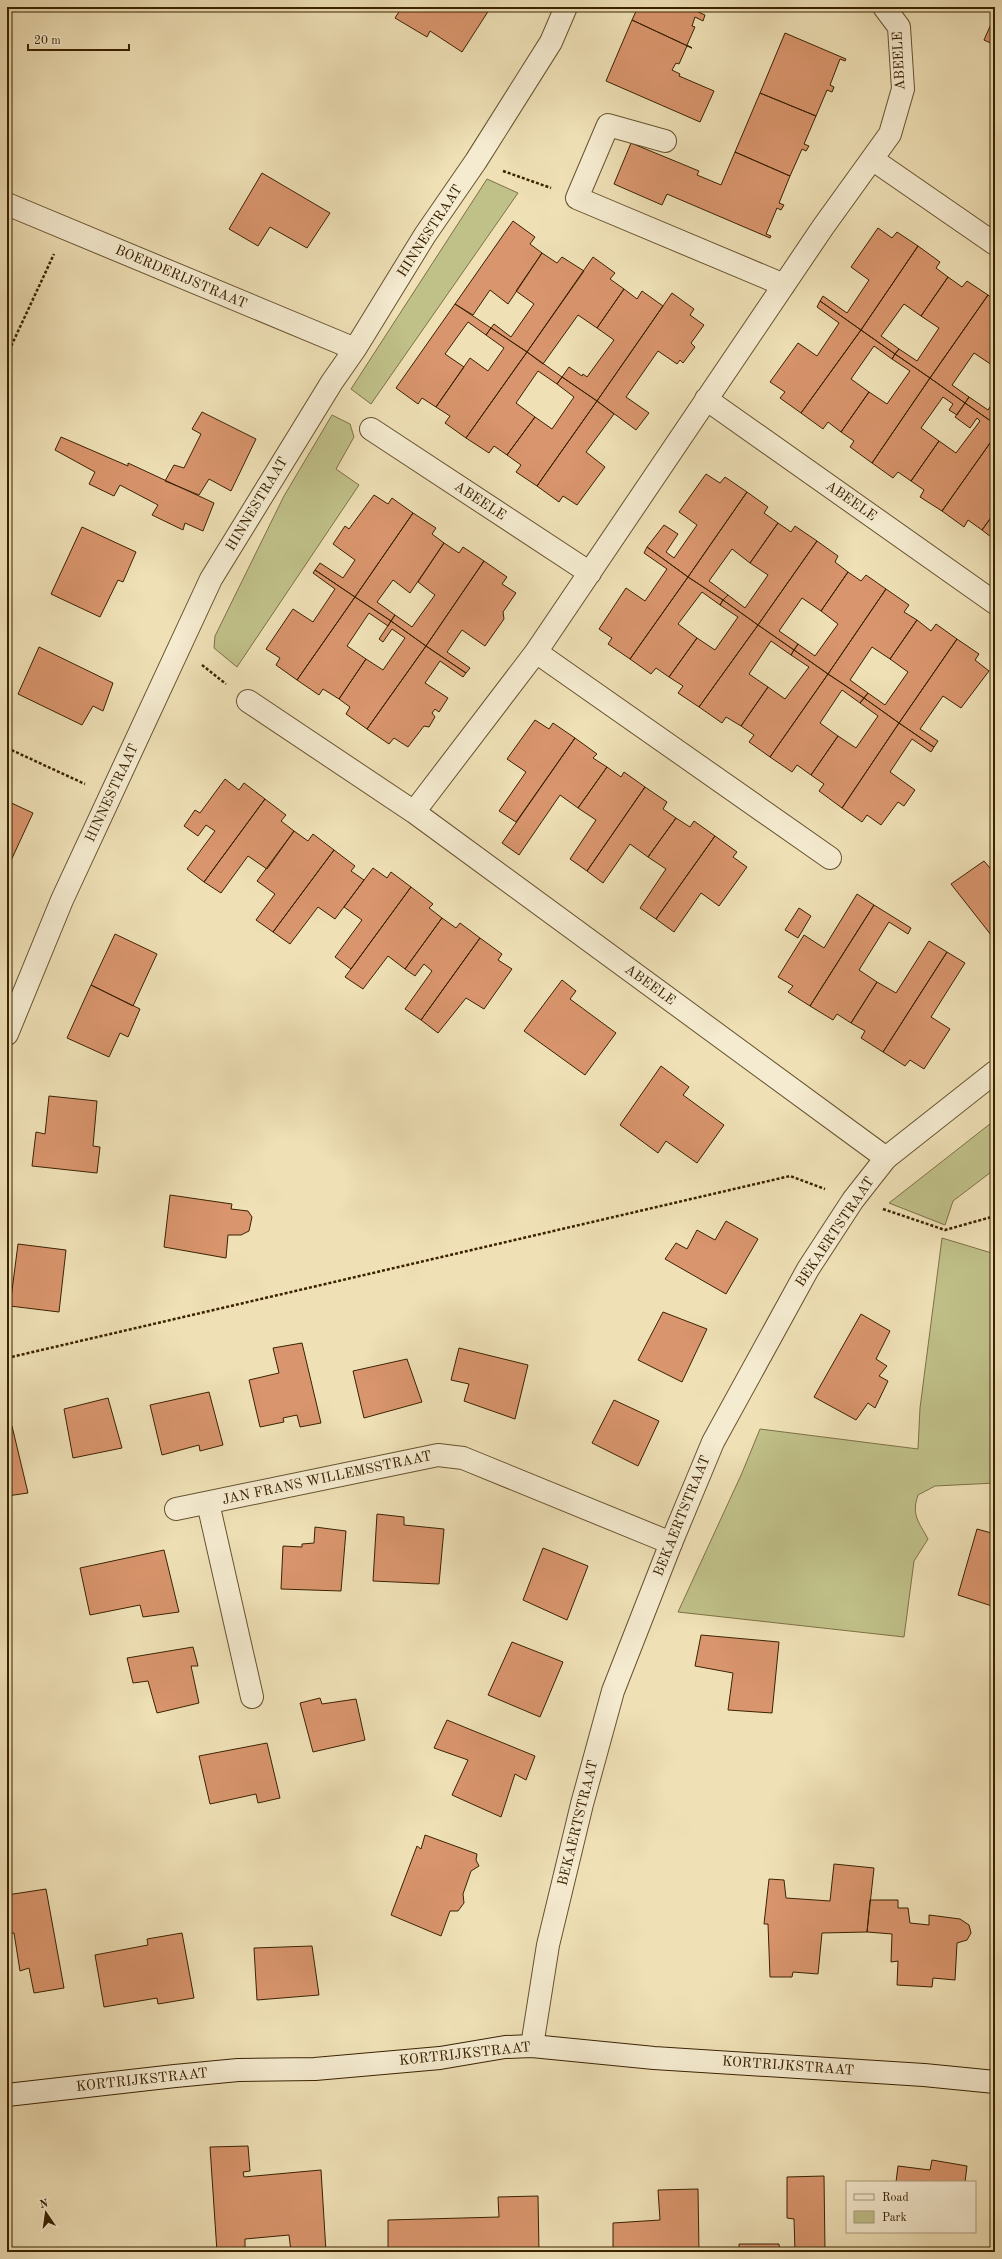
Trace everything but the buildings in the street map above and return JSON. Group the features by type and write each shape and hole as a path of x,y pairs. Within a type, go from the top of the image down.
{"street":[{"name":"HINNESTRAAT","path":"7,1034 62,900 211,579 332,382 355,349 426,234 476,161 551,42 566,7"},
{"name":"ABEELE","path":"414,812 536,652 706,399 890,134 903,89 899,27 884,7"},
{"path":"665,141 608,125 577,198 784,285"},
{"path":"872,159 995,244"},
{"name":"BOERDERIJSTRAAT","path":"7,204 355,349"},
{"name":"ABEELE","path":"706,399 995,603"},
{"name":"ABEELE","path":"371,429 590,573"},
{"path":"536,652 830,858"},
{"name":"ABEELE","path":"248,702 414,812 886,1158"},
{"name":"BEKAERTSTRAAT","path":"532,2046 548,1945 613,1691 670,1543 713,1442 808,1269 853,1200 886,1158 995,1072"},
{"name":"JAN FRANS WILLEMSSTRAAT","path":"176,1510 438,1455 463,1458 670,1543"},
{"name":"JAN FRANS WILLEMSSTRAAT","path":"208,1503 252,1697"},
{"name":"KORTRIJKSTRAAT","path":"7,2095 238,2070 314,2069 440,2058 505,2047 532,2046 654,2058 924,2075 995,2082"}],"path":[{"path":"476,161 577,198"},
{"path":"7,355 66,229"},
{"path":"180,647 248,702"},
{"path":"7,748 110,796"},
{"path":"7,1358 790,1176 853,1200 945,1230 995,1216"}],"green space":[{"path":"487,179 518,193 371,404 351,389"},
{"path":"332,415 350,424 354,437 336,469 359,485 237,667 214,648 215,636 284,496"},
{"path":"995,1120 995,1169 953,1201 945,1225 889,1203"},
{"path":"942,1238 995,1254 995,1483 935,1486 918,1495 915,1508 917,1518 928,1539 914,1561 904,1637 678,1612 742,1473 760,1429 918,1449 920,1408"}]}
